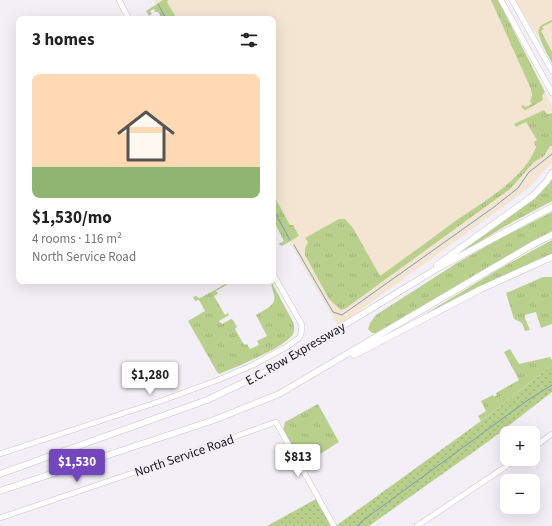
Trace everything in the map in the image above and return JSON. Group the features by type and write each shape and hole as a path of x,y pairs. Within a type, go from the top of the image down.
{"highway":[{"path":"393,296 533,196 547,181 552,173"},
{"name":"E.C. Row Expressway","path":"0,474 208,400 272,369 438,268 552,207"},
{"name":"E.C. Row Expressway","path":"0,491 214,420 280,394 532,244 552,235"},
{"path":"280,394 481,289 552,257"}],"street":[{"path":"119,0 127,16"},
{"path":"501,0 552,93"},
{"path":"512,0 552,71"},
{"path":"0,454 164,400 218,380 253,365 288,346 302,334 302,325 276,279"},
{"name":"North Service Road","path":"0,518 188,454 276,422 334,526"},
{"path":"540,443 552,434"},
{"path":"417,526 507,466"}],"shaded area":[{"path":"154,0 498,0 552,106 552,162 529,188 338,326 276,219 276,16 162,16"},
{"path":"516,0 552,0 552,63 543,43 533,30"}],"green space":[{"path":"163,0 168,0 167,2 175,16 160,16 158,12 155,12 154,9 150,11 152,14 149,16 146,11"},
{"path":"491,0 498,0 545,92 542,95 543,100 526,110 521,106 523,105 525,107 532,104 530,101 532,96 531,89"},
{"path":"552,20 552,22 542,27 544,29 541,31 552,52 552,63 539,36 539,29 544,23"},
{"path":"544,110 547,114 552,113 552,146 550,146 544,156 534,162 510,189 346,308 341,310 329,299 305,255 305,249 308,242 305,238 339,219 345,219 353,228 380,276 489,198 522,170 536,147 534,142 537,140 526,122 516,127 514,124"},
{"path":"552,178 552,201 507,225 445,263 444,262"},
{"path":"276,199 290,225 293,225 299,236 282,246 278,244 284,241 276,226"},
{"path":"552,212 552,231 376,333 372,333 368,329 370,323 376,315 457,263 499,239"},
{"path":"552,240 552,254 428,314 427,313 499,269"},
{"path":"543,277 552,277 552,324 541,328 536,312 525,315 530,330 525,331 522,323 514,319 506,293"},
{"path":"228,284 216,291 218,294 214,296 225,315 228,313 229,315 219,321 222,324 231,319 233,320 237,327 235,329 243,343 245,345 247,344 250,349 259,345 257,341 267,336 256,315 269,307 273,302 273,284 293,322 293,334 281,345 270,351 219,374 188,321 205,311 199,300 195,301 193,297 202,297"},
{"path":"510,349 519,364 550,357 552,360 552,365 481,421 478,416 486,411 481,401 493,395 494,397 497,395 496,393 519,380 504,352"},
{"path":"552,365 552,392 508,426 500,426 500,432 489,441 369,526 337,526 337,525 481,421"},
{"path":"318,404 339,442 303,465 283,430 285,422"},
{"path":"316,499 331,526 267,526"}],"waterway":[{"path":"158,4 164,16"},
{"path":"294,245 333,312 342,315 494,207 518,188 529,172 552,154"},
{"path":"276,214 290,240"},
{"path":"358,526 362,521 528,400 552,385"}]}
